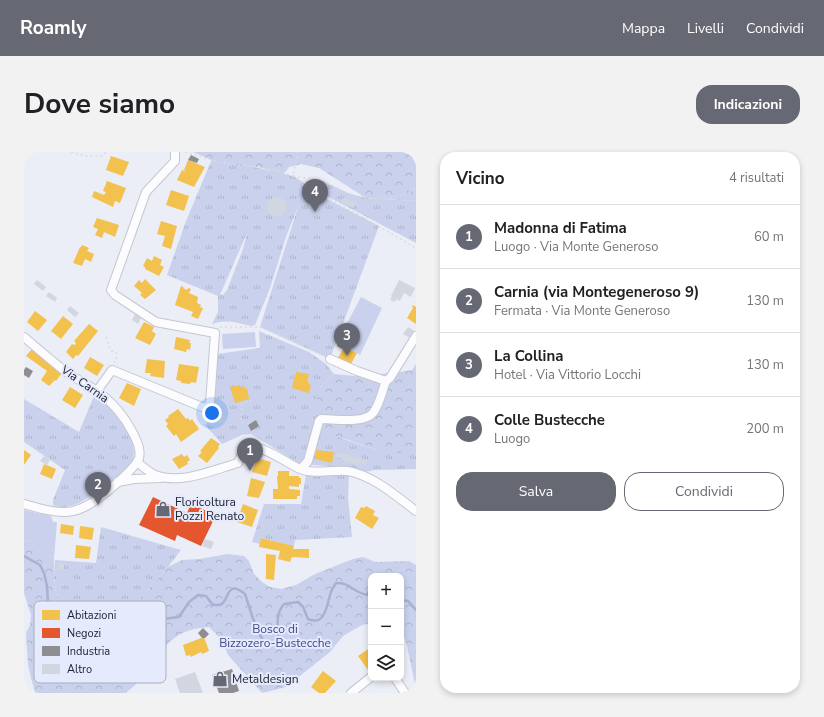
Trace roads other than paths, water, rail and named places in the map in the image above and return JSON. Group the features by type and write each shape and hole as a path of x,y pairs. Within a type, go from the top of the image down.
{"street":[{"path":"98,391 112,370 202,407 207,407 210,403 215,333 156,322 115,295 111,290 112,283 146,192 174,161 175,152"},
{"path":"301,470 308,461 319,421 321,419 360,420 372,415 386,381 390,378 416,336"},
{"name":"Via Carnia","path":"24,337 67,373 98,391 116,406 129,425 138,445 139,453 137,462"},
{"path":"330,359 357,371 386,381"},
{"path":"118,482 134,479 181,478 195,475 238,463 243,452 248,448 257,447 301,470 347,471 358,473 380,485 416,512"},
{"path":"24,504 53,512 80,510 94,502 118,482 137,462 155,475 168,478"},
{"path":"351,693 368,679"},
{"path":"397,681 405,693"}],"waterway":[{"path":"24,556 40,565 44,573 47,586 48,601"},
{"path":"166,619 179,617 189,602 198,595 206,596 213,605 220,605 223,603 231,590 239,590 245,594 259,634 267,644 273,645 278,644 278,617 284,604 298,602 303,607 308,619 314,621 319,620 325,613 331,591 336,583 344,584 362,594 367,595 368,593"},
{"path":"404,600 408,601 416,610"}],"place":[{"name":"Colle Bustecche","path":"315,212"},
{"name":"La Collina","path":"347,356"},
{"name":"Madonna di Fatima","path":"250,471"},
{"name":"Carnia (via Montegeneroso 9)","path":"98,505"},
{"name":"Floricoltura Pozzi Renato","path":"163,509"},
{"name":"Metaldesign","path":"220,679"}],"park label":[{"name":"Bosco di Bizzozero-Bustecche","path":"275,636"}]}
